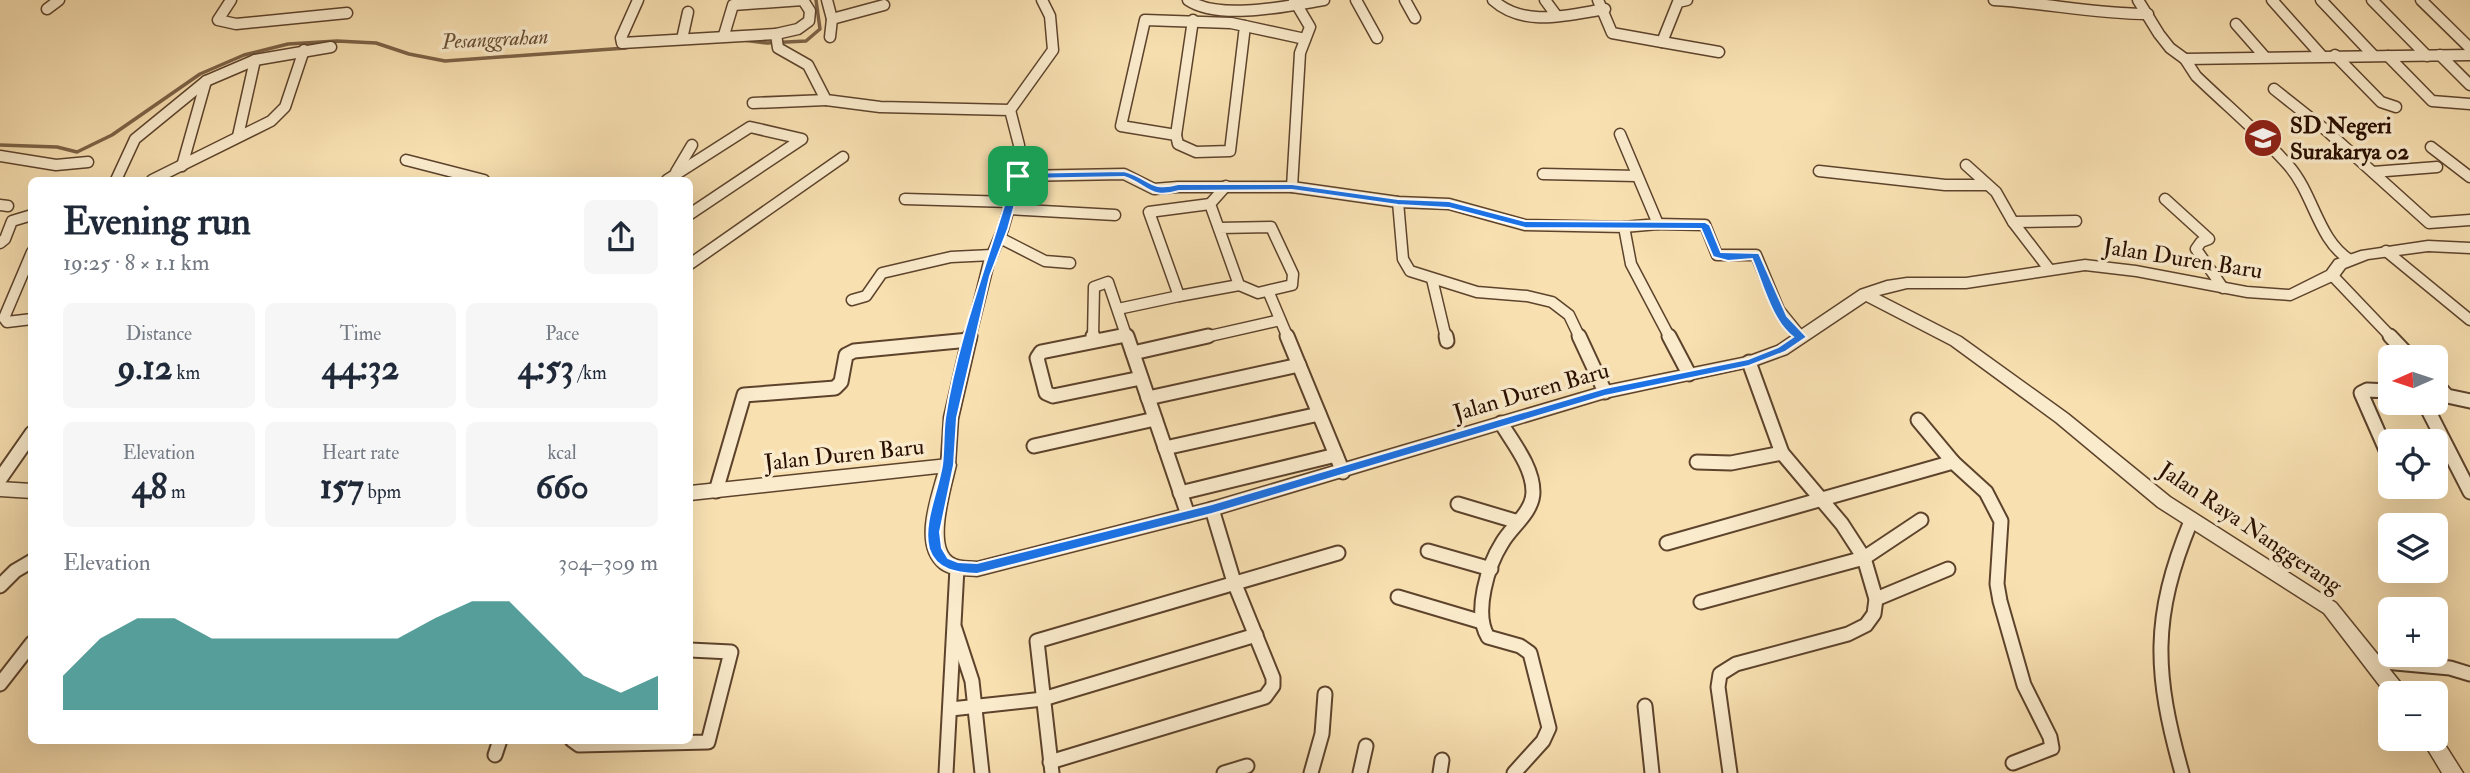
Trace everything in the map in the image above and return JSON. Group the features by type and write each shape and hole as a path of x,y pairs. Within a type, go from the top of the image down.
{"street":[{"path":"47,9 59,0"},
{"path":"231,0 218,20 236,24 347,13"},
{"path":"638,0 621,38 622,43 724,35 777,41 808,65 826,100"},
{"path":"724,35 733,5 803,0 810,10 808,21 777,41"},
{"path":"827,0 832,19 830,37"},
{"path":"1010,110 1053,50 1049,16 1042,0"},
{"path":"1188,0 1198,7 1324,0"},
{"path":"1356,0 1377,38"},
{"path":"1405,0 1415,18"},
{"path":"1493,0 1502,9 1516,14 1556,15 1605,9"},
{"path":"1545,0 1556,15"},
{"path":"1598,0 1605,9 1608,29 1612,33 1719,52"},
{"path":"1662,42 1678,2 1688,0"},
{"path":"1994,0 2041,1 2084,12 2148,14"},
{"path":"2138,0 2171,48 2185,59 2196,76 2290,167 2307,192 2327,236 2337,251 2350,260"},
{"path":"2272,0 2322,56"},
{"path":"2321,0 2373,55"},
{"path":"2372,0 2427,56"},
{"path":"2421,0 2470,48"},
{"path":"1292,187 1299,66 1307,34 1295,2"},
{"path":"832,19 884,5"},
{"path":"682,39 688,12"},
{"path":"1176,135 1121,126 1143,22 1149,18 1193,20 1307,34"},
{"path":"1193,20 1176,135 1178,144 1196,152 1224,153 1231,149 1245,26"},
{"path":"2236,24 2265,57"},
{"path":"117,177 135,139 206,80 256,60 331,47"},
{"path":"158,177 280,114 304,51"},
{"path":"2335,55 2381,103 2396,107"},
{"path":"2440,55 2470,85"},
{"path":"2185,59 2470,55"},
{"path":"2388,56 2432,101 2470,104"},
{"path":"239,136 256,60"},
{"path":"182,166 206,80"},
{"path":"2274,89 2429,223 2470,220"},
{"path":"753,103 826,100 880,107 1010,110"},
{"path":"948,465 951,418 969,341 992,254 1000,238 1018,176 1019,145 1010,110"},
{"path":"672,177 750,127 802,139 693,212"},
{"path":"1620,134 1658,224"},
{"path":"671,177 692,145"},
{"path":"2431,147 2470,177"},
{"path":"0,156 64,166 88,162"},
{"path":"693,262 843,157"},
{"path":"406,160 472,177"},
{"path":"1966,165 1996,192 2013,222 2049,269"},
{"path":"2373,172 2437,167"},
{"path":"1819,171 1945,185 1986,185"},
{"path":"1018,176 1124,174 1138,178 1151,189 1163,192 1178,187 1292,187 1398,202 1449,204 1525,225 1705,225 1717,254 1728,257 1756,255 1788,327 1801,337"},
{"path":"1543,174 1637,176"},
{"path":"1179,296 1148,214 1151,211 1210,204 1226,186"},
{"path":"905,199 1115,215"},
{"path":"2165,199 2209,239 2201,242 2196,249 2223,288"},
{"path":"1398,202 1406,268 1414,274 1479,292 1527,297 1562,307 1569,315 1605,392"},
{"path":"1210,204 1239,285 1248,292 1269,293 1290,286 1294,280 1272,228 1219,228"},
{"path":"0,243 5,239 12,221 28,216"},
{"path":"2013,222 2076,221"},
{"path":"1623,227 1631,264 1689,374"},
{"path":"1000,238 1045,261 1070,263"},
{"name":"Jalan Duren Baru","path":"693,494 948,465 934,532 936,550 944,562 957,568 977,569 1212,509 1605,392 1749,362 1782,349 1865,294 1897,284 1980,281 2085,265 2136,271 2270,295 2291,295 2332,275 2340,264 2350,260 2386,251 2428,246 2470,248"},
{"path":"2386,251 2470,320"},
{"path":"852,300 866,296 882,273 934,260 992,254"},
{"path":"28,261 4,318 6,322 28,319"},
{"path":"2332,275 2399,345"},
{"path":"1432,279 1447,341"},
{"path":"1093,341 1096,284 1110,283 1188,515"},
{"path":"1118,309 1239,285"},
{"path":"1269,293 1343,472"},
{"name":"Jalan Raya Nanggerang","path":"1865,294 1956,341 2026,390 2164,502 2289,579 2330,608 2387,681"},
{"path":"1133,353 1280,320"},
{"path":"1126,335 1038,354 1049,396 1141,378"},
{"path":"716,491 744,395 835,388 841,383 846,355 855,351 969,341"},
{"path":"1730,773 1718,687 1720,674 1736,664 1848,634 1866,625 1874,614 1877,599 1864,558 1842,524 1787,460 1749,362"},
{"path":"1148,398 1299,365"},
{"path":"2378,390 2361,393 2378,432"},
{"path":"2448,396 2470,401"},
{"path":"1165,448 1319,414"},
{"path":"2431,415 2470,492"},
{"path":"1034,446 1155,419"},
{"path":"1918,420 1953,461 1983,488 2001,521 1997,583 2002,610 2024,685 2050,737 2052,748 2013,763"},
{"path":"1501,423 1533,488 1530,506 1516,521 1499,547 1491,569 1482,622 1488,638 1520,646 1530,653 1548,718 1547,738 1514,773"},
{"path":"0,479 28,439"},
{"path":"1180,493 1336,455"},
{"path":"1697,462 1787,460"},
{"path":"1667,543 1953,461"},
{"path":"0,489 28,491"},
{"path":"1458,504 1516,521"},
{"path":"1212,509 1234,582 1273,678 1273,686 1265,697 1051,767 1037,641 1234,582 1338,553"},
{"path":"1701,602 1864,558 1921,520"},
{"path":"2182,773 2159,680 2158,632 2172,563 2192,521"},
{"path":"1428,551 1491,569"},
{"path":"0,586 15,571 28,563"},
{"path":"946,773 957,568"},
{"path":"1877,599 1948,569"},
{"path":"1398,597 1482,622"},
{"path":"953,626 965,650 977,708 982,773"},
{"path":"951,709 1044,699 1256,635"},
{"path":"0,684 28,648"},
{"path":"693,650 728,650 731,653 712,736 703,744 693,744"},
{"path":"2373,661 2450,668 2470,674"},
{"path":"1311,773 1322,734 1325,694"},
{"path":"1645,706 1652,773"},
{"path":"578,744 608,744"},
{"path":"1360,773 1366,746"},
{"path":"2439,751 2453,773"},
{"path":"1224,773 1247,766"}],"waterway":[{"name":"Pesanggrahan","path":"743,40 767,43 806,41 820,29 816,0"},
{"name":"Pesanggrahan","path":"0,145 57,147 77,152 112,135 200,74 244,55 288,44 337,41 376,43 409,54 445,61 626,48"}],"place":[{"name":"SD Negeri Surakarya 02","path":"2263,138"}],"route":[{"path":"1124,174 1132,175 1151,189 1163,192 1178,187 1292,187 1398,202 1449,204 1525,225 1705,225 1717,254 1722,257 1756,255 1788,327 1801,337 1782,349 1749,362 1605,392 1212,509 977,569 957,568 944,562 936,550 934,532 948,465 951,418 985,276 1003,229 1018,176 1124,174"}]}
